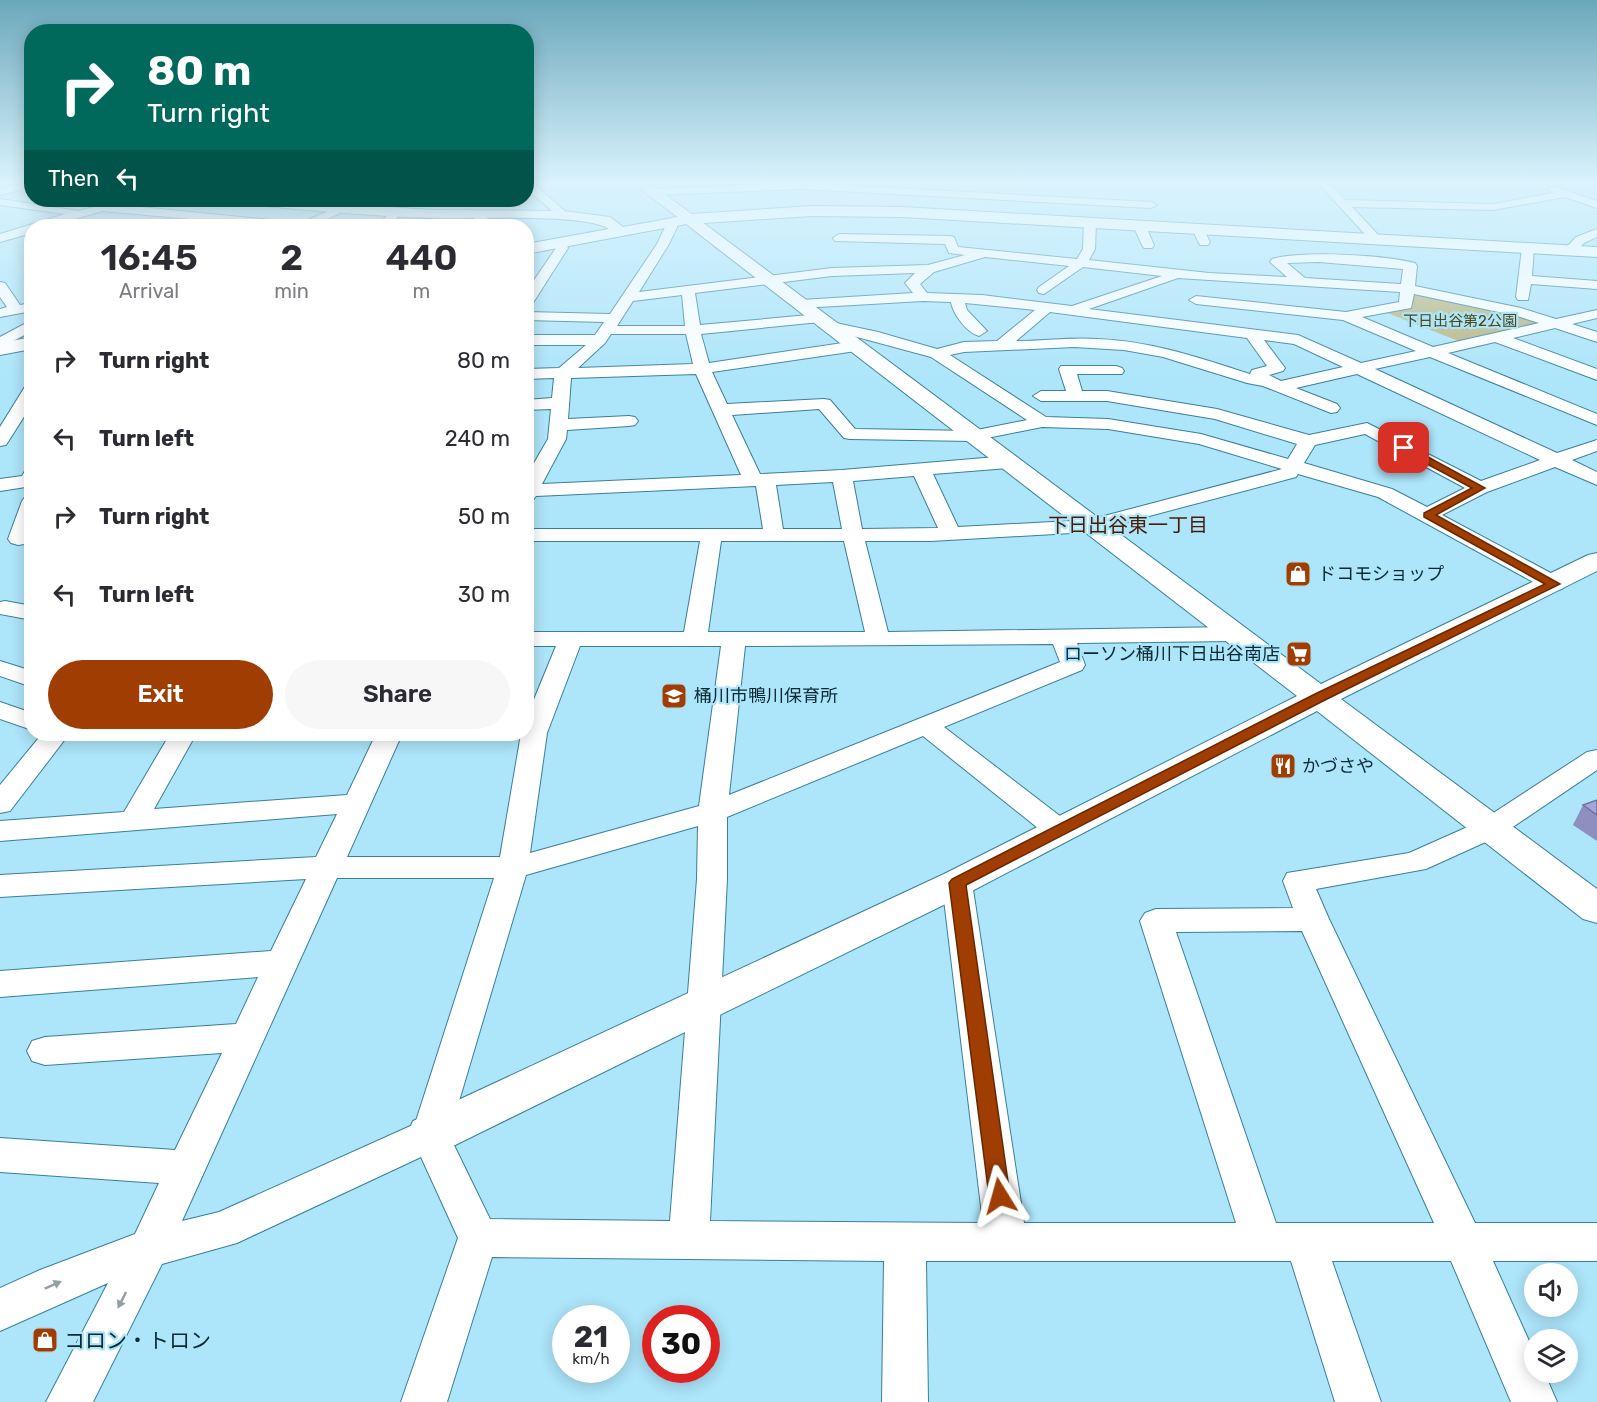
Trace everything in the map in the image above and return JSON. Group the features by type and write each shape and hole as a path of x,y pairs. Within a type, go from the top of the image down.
{"main road":[{"path":"1558,249 1597,252"}],"street":[{"path":"534,289 561,249"},
{"path":"536,461 557,439 563,373 606,329 660,249"},
{"path":"724,249 825,322 1089,526 1320,697 1597,909"},
{"path":"844,249 846,254"},
{"path":"881,249 924,273 941,279"},
{"path":"629,297 765,278 832,272 914,249"},
{"path":"952,249 1181,274 1208,272 1407,288 1521,312 1597,337"},
{"path":"923,297 912,283 924,273 948,264 992,253 997,249"},
{"path":"1044,290 1081,263 1083,249"},
{"path":"1521,312 1528,249"},
{"path":"1196,300 1346,315 1406,305 1410,266 1300,258 1280,259 1276,262 1300,281"},
{"path":"948,264 983,267"},
{"path":"1179,341 1208,272"},
{"path":"1527,274 1597,272"},
{"path":"1040,273 1063,276"},
{"path":"1071,309 1181,274"},
{"path":"1527,274 1597,285"},
{"path":"0,286 16,310"},
{"path":"1020,302 1031,288 1061,292"},
{"path":"688,289 693,330 702,369 721,410 759,480 774,535"},
{"path":"801,304 923,297 1020,302 1071,309 1179,341 1253,380 1274,383 1359,369 1597,314"},
{"path":"957,298 960,311 979,331"},
{"path":"1001,346 1049,306"},
{"path":"0,313 24,308"},
{"path":"1346,315 1432,353 1597,420"},
{"path":"534,317 606,329"},
{"path":"534,339 606,329 693,330 825,322 937,354 1042,422"},
{"path":"0,343 24,329"},
{"path":"1252,334 1277,368 1258,373 1274,383 1331,408"},
{"path":"937,354 964,347 1032,346 1074,342 1140,347 1252,334 1298,340 1597,479"},
{"path":"1497,337 1597,375"},
{"path":"0,349 24,344"},
{"path":"534,374 702,369 856,346"},
{"path":"1076,397 1067,369 1116,371"},
{"path":"1041,396 1107,396 1216,414 1308,441 1366,428 1480,488"},
{"path":"0,441 24,402"},
{"path":"534,405 561,403"},
{"path":"721,410 824,404 850,434 972,436 1042,422 1108,424 1202,439 1385,493 1554,584"},
{"path":"558,425 629,421"},
{"path":"534,535 951,534 1089,526 1288,473 1308,441"},
{"path":"1427,515 1480,488 1597,445"},
{"path":"534,493 842,476 1008,462"},
{"path":"921,469 951,534"},
{"path":"842,476 853,535 879,639"},
{"path":"0,484 24,486"},
{"path":"24,515 18,539 24,538"},
{"path":"696,638 711,535"},
{"path":"0,1310 55,1284 149,1248 223,1230 430,1135 957,883 1320,697 1597,561"},
{"path":"5,608 24,612"},
{"path":"534,639 879,639 1233,634"},
{"path":"0,886 327,867 513,868 713,812 1073,665 1063,637"},
{"path":"689,1240 705,1002 713,812 734,638"},
{"path":"534,733 571,639"},
{"path":"0,668 24,677"},
{"path":"0,710 24,719"},
{"path":"925,725 1059,831"},
{"path":"1,802 50,741"},
{"path":"133,821 179,741"},
{"path":"69,1402 149,1248 386,741"},
{"path":"424,1402 478,1238 430,1135 513,868 533,741"},
{"path":"1534,1402 1463,1241 1313,919 1299,880 1415,862 1491,828 1597,758"},
{"path":"0,831 357,803"},
{"path":"957,883 1006,1241"},
{"path":"1262,1241 1156,921 1313,919"},
{"path":"0,984 282,963"},
{"path":"45,1051 248,1037"},
{"path":"0,1155 186,1168"},
{"path":"478,1238 905,1242 1597,1242"},
{"path":"1305,1241 1358,1402"},
{"path":"905,1242 905,1402"}],"green space":[{"name":"下日出谷第2公園","path":"1413,293 1526,315 1543,323 1461,342 1385,312 1413,306"}],"building":[{"path":"1597,800 1597,815 1583,805"}],"place":[{"name":"ドコモショップ","path":"1298,574"},
{"name":"ローソン桶川下日出谷南店","path":"1299,654"},
{"name":"桶川市鴨川保育所","path":"674,696"},
{"name":"かづさや","path":"1283,766"},
{"name":"コロン・トロン","path":"45,1340"}],"district":[{"name":"下日出谷東一丁目","path":"1128,525"}],"route":[{"path":"1000,1196 957,883 1320,697 1554,584 1427,515 1480,488 1404,448"}]}
